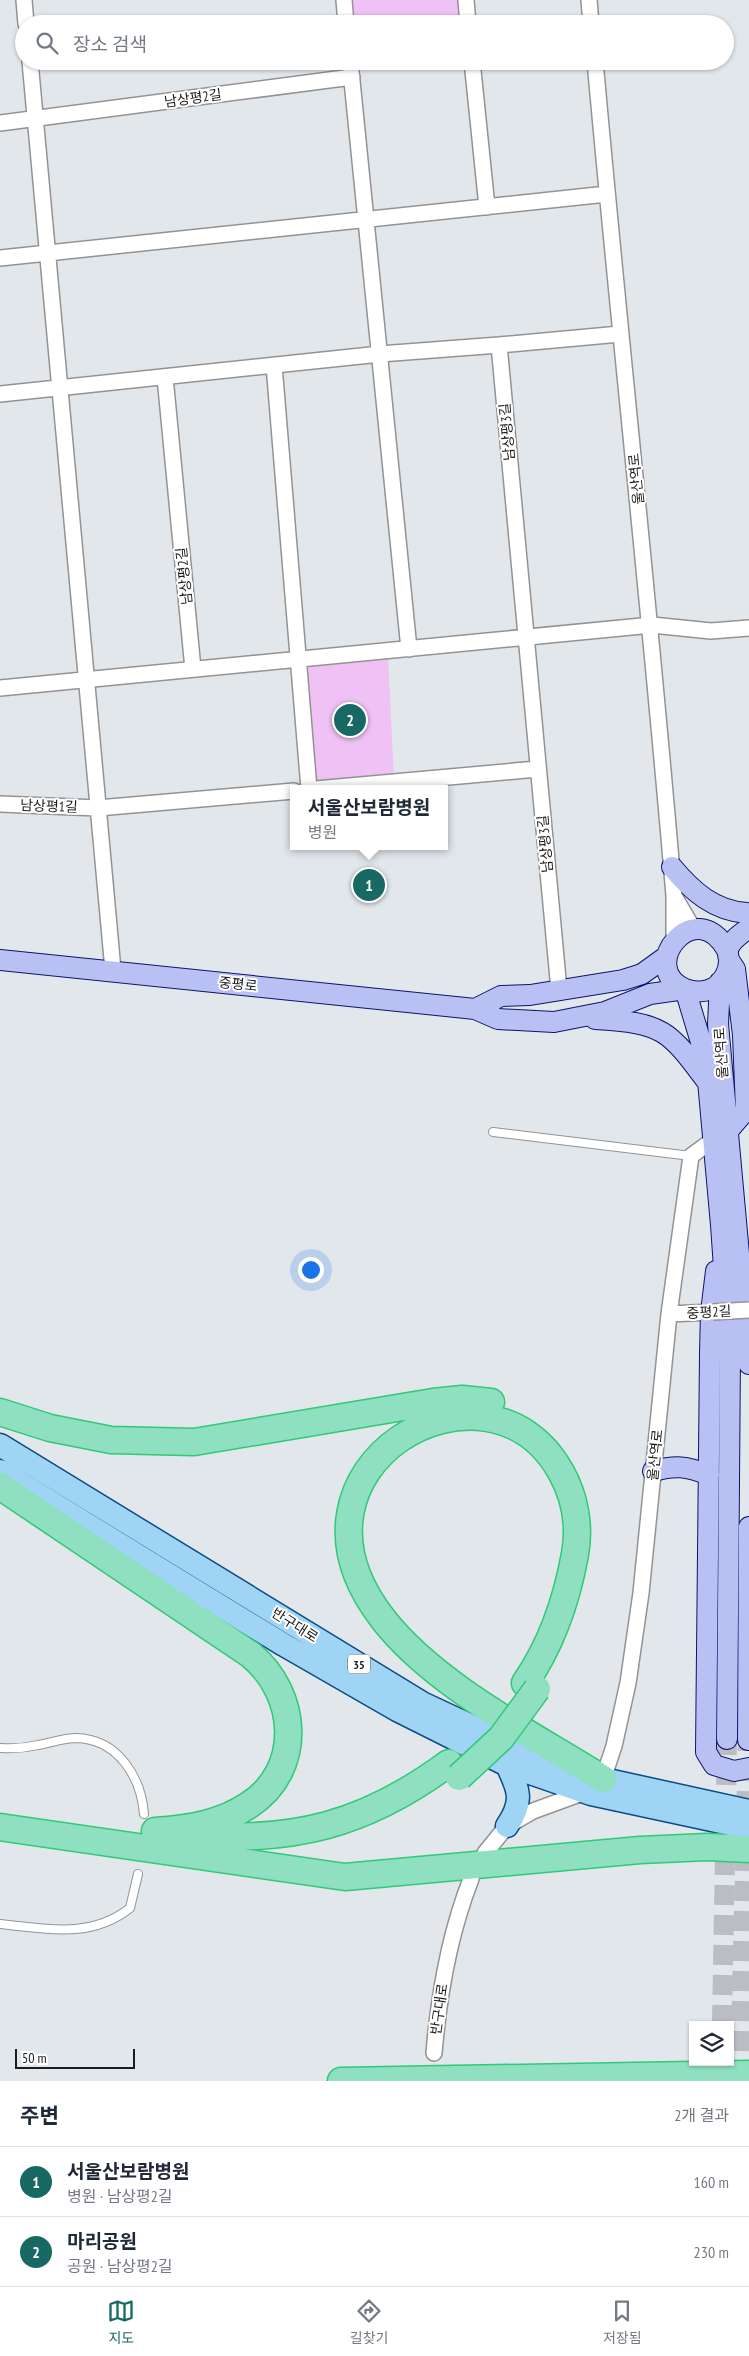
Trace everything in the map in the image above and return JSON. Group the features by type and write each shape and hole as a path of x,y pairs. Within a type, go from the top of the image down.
{"highway":[{"path":"0,1412 50,1428 111,1440 171,1443 210,1441 449,1400 488,1402 510,1407 542,1424 560,1441 574,1462 585,1487 592,1527 589,1564 579,1606 562,1645 531,1686 492,1726 454,1770 414,1806 342,1836 252,1855 194,1855"},
{"path":"531,1686 569,1586 577,1529 569,1488 549,1454 515,1428 487,1419 469,1418 450,1419 428,1425 402,1437 380,1454 356,1490 348,1519 348,1534 353,1563 364,1592 390,1627 437,1672 594,1786"},
{"path":"0,1486 251,1655 272,1676 288,1715 286,1749 277,1774 261,1796 239,1811 210,1823 149,1822 0,1811"},
{"path":"149,1822 223,1837 280,1835 304,1832 347,1820 454,1770"},
{"path":"0,1827 345,1877 640,1850 707,1847 749,1849"},
{"path":"341,2081 749,2074"}],"main road":[{"path":"672,867 690,888 728,912 748,918"},
{"path":"475,1009 501,996 530,996 559,990 597,986 632,977 656,965 685,932 748,918"},
{"path":"670,949 670,976 685,989 695,992 706,991 720,982 728,971 728,955 748,918"},
{"path":"700,930 722,941 735,969 743,1035 746,1110 720,1136"},
{"name":"중평로","path":"0,960 114,970 475,1009 498,1019 554,1022 581,1018"},
{"name":"울산역로","path":"720,982 718,1024 720,1136 749,1364"},
{"path":"581,1018 606,1012 650,994 685,989"},
{"name":"울산역로","path":"685,989 704,1051 708,1083 720,1136"},
{"path":"581,1018 633,1021 660,1030 684,1050 708,1083"},
{"path":"730,1224 749,1268"},
{"path":"730,1224 712,1312 706,1752 714,1765 734,1771 749,1768"},
{"name":"울산역로","path":"727,1739 730,1224"},
{"name":"반구대로","path":"0,1445 422,1703 594,1786 749,1811"},
{"path":"653,1471 673,1466 691,1468 709,1475"},
{"name":"반구대로","path":"0,1471 300,1654 397,1710 507,1765 594,1786 749,1828"},
{"path":"748,1740 749,1527"},
{"path":"507,1765 516,1784 519,1800 517,1811 507,1826"}],"street":[{"path":"24,0 25,15"},
{"path":"344,0 345,15"},
{"path":"466,0 467,15"},
{"path":"589,0 590,15"},
{"path":"31,70 114,970"},
{"name":"남상평2길","path":"0,123 345,70"},
{"path":"351,70 408,649"},
{"path":"473,70 487,207"},
{"name":"울산역로","path":"595,70 620,334 652,625 674,896 670,949"},
{"path":"0,258 607,194"},
{"path":"0,394 380,354 620,334"},
{"name":"남상평3길","path":"499,345 559,990"},
{"path":"274,365 309,785"},
{"name":"남상평2길","path":"165,377 193,669"},
{"path":"0,688 652,625 711,631 749,628"},
{"path":"360,785 538,769"},
{"path":"98,808 290,791"},
{"name":"남상평1길","path":"0,804 98,808"},
{"path":"674,896 700,930"},
{"path":"691,1156 720,1136"},
{"name":"울산역로","path":"594,1786 614,1746 628,1683 641,1593 669,1314 691,1156"},
{"name":"중평2길","path":"669,1314 749,1310"},
{"path":"485,1853 507,1826 533,1810 594,1786"},
{"name":"반구대로","path":"434,2053 437,2010 448,1953 471,1879"}],"lane":[{"path":"493,1132 691,1156"},
{"path":"0,1748 16,1749 77,1738 91,1741 114,1751 128,1763 137,1780 149,1822"},
{"path":"0,1924 59,1930 97,1927 130,1908 138,1874"}],"shaded area":[{"path":"344,0 462,0 464,15 345,15"},
{"path":"388,656 394,778 315,784 304,664"}],"tunnel":[{"path":"722,2021 727,1739"},
{"path":"740,2081 748,1740"},
{"path":"433,2081 434,2053"}],"place":[{"name":"마리공원","path":"350,720"},
{"name":"서울산보람병원","path":"369,885"}]}
